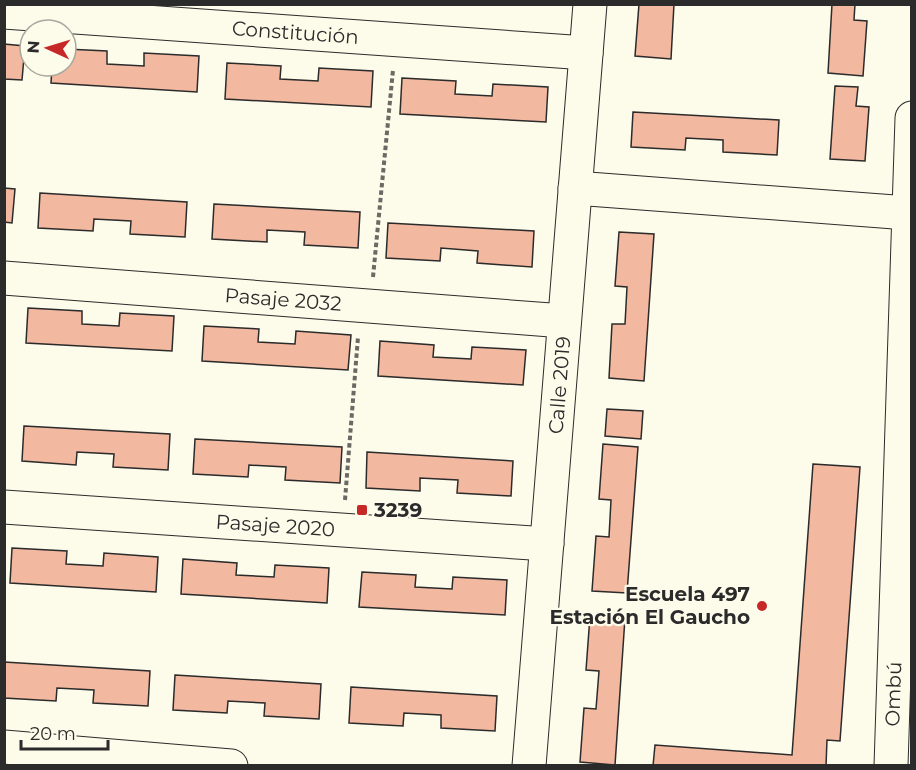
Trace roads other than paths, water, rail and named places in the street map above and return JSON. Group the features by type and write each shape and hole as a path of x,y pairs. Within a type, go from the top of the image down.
{"street":[{"name":"Calle 2019","path":"529,765 590,4"},
{"name":"Constitución","path":"4,12 586,52"},
{"name":"Ombú","path":"891,765 904,572 908,213 912,118"},
{"path":"575,188 908,213"},
{"name":"Pasaje 2032","path":"4,278 564,321"},
{"name":"Pasaje 2020","path":"4,507 547,544"},
{"path":"4,747 231,765"}],"place":[{"name":"3239","path":"362,510"},
{"name":"Escuela 497 Estación El Gaucho","path":"762,606"}]}
